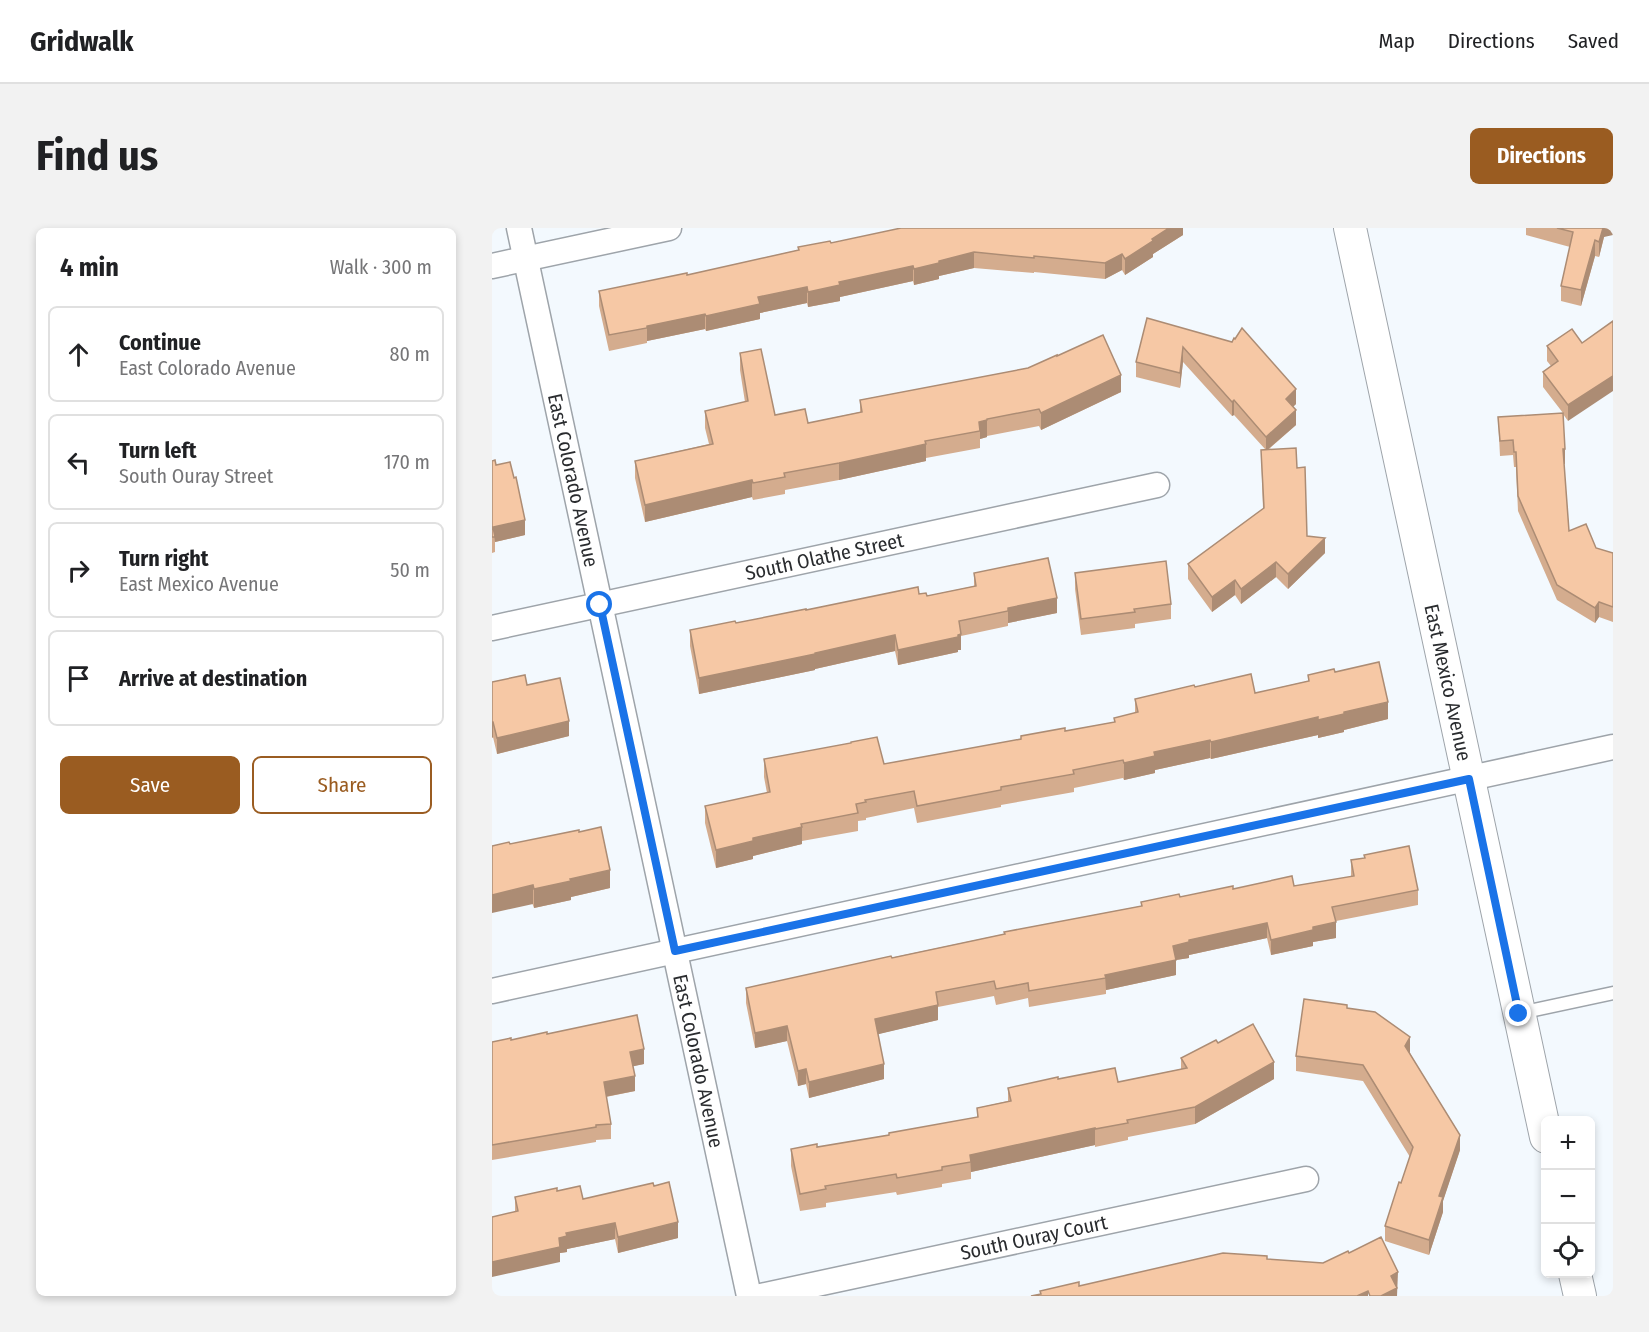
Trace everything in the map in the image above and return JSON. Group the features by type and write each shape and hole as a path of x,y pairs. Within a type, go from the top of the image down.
{"street":[{"name":"East Colorado Avenue","path":"519,228 749,1296"},
{"path":"492,266 669,228"},
{"name":"East Mexico Avenue","path":"1350,228 1541,1118"},
{"name":"South Olathe Street","path":"492,628 1157,485"},
{"path":"492,991 1613,747"},
{"name":"South Ouray Court","path":"761,1296 1306,1179"},
{"path":"1576,1278 1580,1296"}],"lane":[{"path":"1519,1014 1613,993"}],"building":[{"path":"901,228 1169,228 1125,259 1122,254 1105,263 974,252 939,261 939,263 914,269 913,266 839,282 840,285 808,292 807,287 758,297 760,304 609,335 599,291 687,273 687,275 799,250 798,247 830,241 831,243"},
{"path":"1557,228 1603,228 1599,242 1595,240 1581,290 1561,286 1573,232"},
{"path":"1147,318 1232,342 1242,328 1296,389 1286,399 1296,410 1266,437 1183,347 1180,373 1136,362"},
{"path":"1613,321 1613,376 1568,405 1543,372 1558,361 1547,346 1572,329 1582,343"},
{"path":"1103,335 1121,375 1041,413 1039,409 987,419 979,422 980,431 784,473 785,477 753,483 752,480 645,505 635,461 713,444 705,411 748,401 740,353 761,349 775,415 805,409 808,423 862,412 860,400 1028,368"},
{"path":"1563,413 1565,449 1563,449 1569,531 1586,524 1596,548 1613,553 1613,607 1599,602 1595,608 1557,585 1518,496 1516,452 1514,452 1513,440 1500,441 1498,417"},
{"path":"1296,448 1297,468 1305,467 1307,536 1325,538 1288,574 1276,562 1241,589 1235,580 1212,597 1188,564 1264,508 1261,450"},
{"path":"495,460 496,465 510,462 514,478 516,477 525,520 493,527 495,537 492,537 492,461"},
{"path":"1048,558 1057,598 959,621 961,634 958,637 898,650 895,635 699,678 690,630 806,610 918,587 919,594 926,593 927,596 976,586 974,573"},
{"path":"1166,561 1171,604 1134,609 1135,612 1081,619 1075,573"},
{"path":"1379,662 1388,702 1318,720 1318,717 1211,742 1210,740 1154,752 1155,756 1124,763 1123,760 1073,770 1074,774 1001,787 1001,790 917,806 914,791 865,800 866,802 856,804 858,813 801,824 802,827 753,838 753,841 716,850 705,806 770,792 764,759 877,737 884,764 1021,739 1021,736 1065,728 1065,731 1115,722 1114,718 1138,712 1135,699 1194,685 1195,687 1251,674 1255,693 1309,681 1308,675 1334,669 1335,672"},
{"path":"525,675 527,685 560,678 569,721 497,738 492,722 492,682"},
{"path":"601,827 610,870 534,889 533,885 492,895 492,846"},
{"path":"1409,846 1418,890 1332,907 1336,922 1313,927 1313,930 1271,940 1267,923 1189,940 1189,942 1173,946 1176,960 1105,975 1106,978 1029,991 1028,983 996,989 994,981 936,992 938,1005 875,1019 884,1064 809,1082 806,1069 798,1071 787,1026 755,1033 746,988 1005,934 1004,932 1142,906 1141,902 1179,894 1180,897 1233,886 1233,889 1292,876 1294,886 1354,876 1351,860 1365,858 1364,855"},
{"path":"1304,999 1347,1005 1347,1008 1375,1012 1410,1037 1405,1046 1460,1135 1439,1196 1443,1197 1429,1240 1385,1226 1413,1147 1363,1065 1296,1056"},
{"path":"637,1015 644,1049 630,1052 635,1076 604,1082 611,1124 492,1145 492,1042 547,1032 547,1034"},
{"path":"1253,1024 1274,1062 1195,1107 970,1155 971,1162 942,1167 942,1170 897,1178 896,1174 825,1186 826,1189 800,1194 791,1149 889,1135 889,1133 978,1117 977,1108 1011,1101 1008,1088 1058,1077 1058,1079 1115,1068 1118,1082 1187,1068 1181,1058 1216,1040 1218,1043"},
{"path":"669,1182 678,1222 618,1237 615,1223 566,1233 567,1236 559,1238 560,1247 492,1262 492,1217 518,1211 515,1197 557,1188 557,1191 580,1186 583,1199 653,1183 654,1186"},
{"path":"1381,1237 1398,1272 1391,1276 1397,1288 1381,1296 1370,1296 1368,1291 1357,1296 1031,1296 1041,1294 1040,1291 1079,1282 1079,1286 1223,1253 1323,1263"}],"route":[{"path":"600,605 675,951 1469,779 1519,1014"}]}
